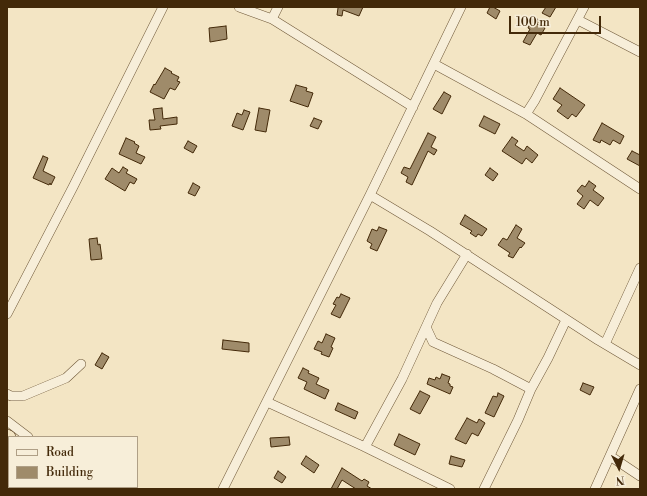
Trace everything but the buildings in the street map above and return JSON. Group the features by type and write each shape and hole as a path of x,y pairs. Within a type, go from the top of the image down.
{"street":[{"path":"7,314 73,187 163,7"},
{"path":"239,7 272,19 413,107"},
{"path":"272,19 278,7"},
{"path":"223,489 370,195 460,7"},
{"path":"526,114 536,100 584,7"},
{"path":"578,20 640,52"},
{"path":"434,64 526,114 640,189"},
{"path":"370,195 408,217 566,320 640,365"},
{"path":"366,446 402,379 437,303 466,254"},
{"path":"605,344 640,268"},
{"path":"484,489 518,420 531,389 566,320"},
{"path":"426,327 434,342"},
{"path":"417,346 424,343 434,342 493,369 531,389"},
{"path":"7,394 11,396 23,396 66,378 81,364"},
{"path":"594,489 640,389"},
{"path":"267,402 366,446 450,489"},
{"path":"7,421 27,436"},
{"path":"610,456 640,476"}]}
